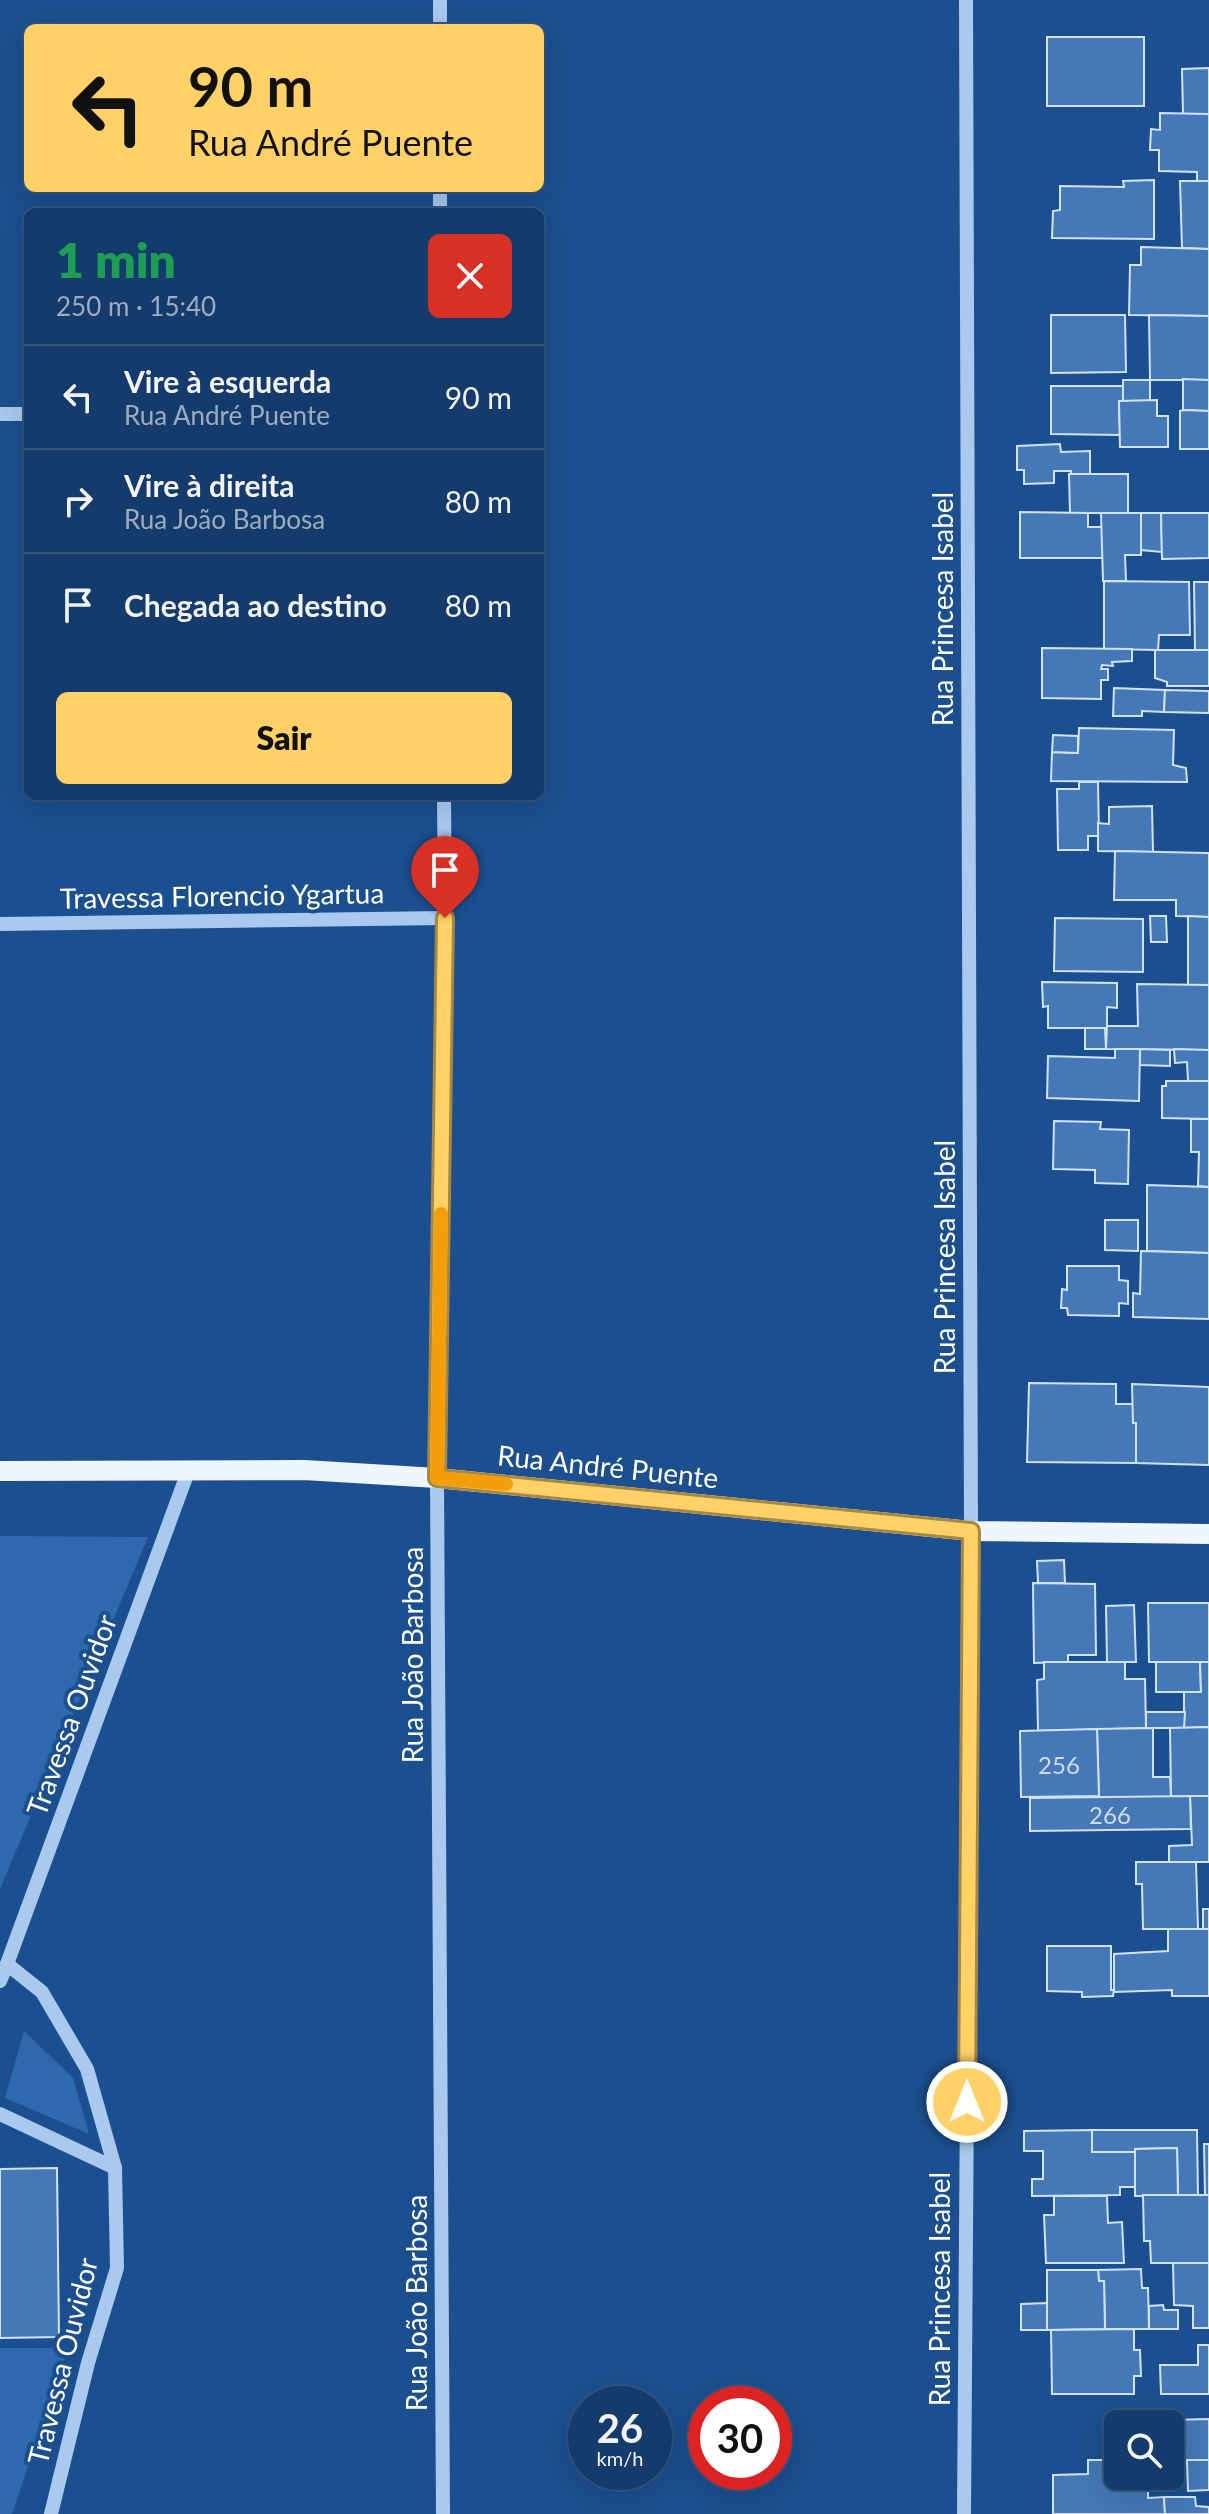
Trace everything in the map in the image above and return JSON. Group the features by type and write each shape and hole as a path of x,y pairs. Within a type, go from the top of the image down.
{"main road":[{"name":"Rua André Puente","path":"0,1471 304,1470 437,1478 971,1531 1209,1534"}],"street":[{"path":"440,0 440,24"},
{"name":"Rua Princesa Isabel","path":"964,2514 971,1531 966,0"},
{"path":"0,414 24,414"},
{"name":"Rua João Barbosa","path":"443,2514 437,1478 444,800"},
{"name":"Travessa Florencio Ygartua","path":"0,924 445,918"},
{"name":"Travessa Ouvidor","path":"51,2514 88,2363 117,2268 115,2168 87,2069 42,1992 7,1964 189,1469"},
{"path":"0,1981 7,1964"},
{"path":"0,2114 115,2168"}],"shaded area":[{"path":"0,1536 148,1537 0,1889"},
{"path":"24,2031 73,2078 89,2134 5,2098"},
{"path":"0,2348 68,2348 12,2514 0,2514"}],"building":[{"path":"1047,37 1144,37 1144,106 1047,106"},
{"path":"1209,68 1209,114 1183,114 1182,69"},
{"path":"1160,113 1209,114 1209,181 1197,181 1197,172 1159,171 1159,150 1150,150 1151,129 1160,130"},
{"path":"1154,180 1154,239 1052,238 1053,211 1060,210 1060,186 1124,187 1123,181"},
{"path":"1180,181 1209,181 1209,249 1182,248"},
{"path":"1141,247 1209,249 1209,316 1129,315 1130,265 1141,265"},
{"path":"1051,315 1125,315 1126,372 1051,373"},
{"path":"1149,315 1209,316 1209,380 1150,380"},
{"path":"1183,379 1209,380 1209,411 1183,410"},
{"path":"1123,380 1150,380 1150,401 1123,401"},
{"path":"1051,386 1123,386 1123,401 1119,401 1120,435 1051,434"},
{"path":"1157,400 1157,416 1168,416 1168,447 1120,447 1119,401"},
{"path":"1180,411 1209,411 1209,449 1180,449"},
{"path":"1060,444 1061,452 1090,451 1090,474 1054,471 1054,483 1024,484 1024,470 1017,470 1017,446"},
{"path":"1069,474 1128,474 1128,513 1070,513"},
{"path":"1020,512 1088,513 1088,527 1103,527 1103,558 1020,558"},
{"path":"1101,513 1141,513 1141,555 1125,555 1126,581 1103,581"},
{"path":"1141,513 1161,513 1162,552 1141,550"},
{"path":"1161,513 1209,513 1209,558 1162,559"},
{"path":"1104,581 1189,582 1190,635 1159,635 1158,650 1104,649"},
{"path":"1194,582 1209,582 1209,650 1195,650"},
{"path":"1042,648 1132,649 1132,661 1112,662 1113,666 1102,665 1101,669 1108,669 1108,680 1101,680 1101,699 1042,698"},
{"path":"1155,650 1209,650 1209,686 1167,686 1167,682 1155,678"},
{"path":"1114,688 1165,690 1164,712 1142,711 1142,716 1113,716"},
{"path":"1165,690 1209,691 1209,713 1164,712"},
{"path":"1079,728 1174,730 1173,765 1186,768 1187,782 1051,781 1052,752 1078,753"},
{"path":"1053,735 1078,736 1078,753 1052,752"},
{"path":"1079,782 1098,782 1099,836 1088,836 1088,850 1058,850 1057,789 1079,789"},
{"path":"1152,806 1153,852 1098,851 1098,823 1109,824 1109,807"},
{"path":"1115,851 1209,853 1209,917 1176,916 1176,900 1114,900"},
{"path":"1150,916 1166,916 1167,942 1151,942"},
{"path":"1188,916 1209,917 1209,985 1188,985"},
{"path":"1055,918 1143,919 1143,972 1054,971"},
{"path":"1042,982 1117,983 1117,1008 1107,1007 1107,1028 1048,1028 1048,1006 1043,1007"},
{"path":"1137,984 1209,985 1209,1050 1106,1049 1107,1026 1138,1026"},
{"path":"1085,1028 1105,1028 1106,1049 1085,1049"},
{"path":"1115,1049 1140,1049 1139,1101 1047,1098 1048,1056 1115,1058"},
{"path":"1140,1049 1170,1050 1170,1066 1140,1065"},
{"path":"1174,1049 1209,1050 1209,1081 1188,1081 1187,1062 1175,1063"},
{"path":"1166,1081 1209,1081 1209,1119 1162,1118 1162,1086 1166,1086"},
{"path":"1191,1119 1209,1119 1209,1187 1198,1186 1199,1152 1191,1152"},
{"path":"1054,1121 1101,1122 1100,1129 1129,1130 1128,1184 1095,1183 1095,1170 1053,1169"},
{"path":"1147,1185 1209,1187 1209,1253 1147,1251"},
{"path":"1105,1220 1138,1220 1138,1251 1105,1250"},
{"path":"1141,1251 1209,1253 1209,1319 1133,1317 1133,1293 1140,1294"},
{"path":"1067,1266 1119,1266 1119,1280 1128,1281 1128,1304 1119,1303 1119,1316 1068,1315 1067,1308 1061,1308 1062,1289 1067,1290"},
{"path":"1029,1383 1116,1384 1116,1404 1133,1404 1136,1463 1027,1462"},
{"path":"1132,1384 1209,1387 1209,1465 1136,1463"},
{"path":"1064,1560 1065,1583 1038,1583 1037,1561"},
{"path":"1033,1583 1095,1584 1096,1655 1068,1655 1068,1662 1034,1663"},
{"path":"1148,1603 1209,1603 1209,1662 1149,1662"},
{"path":"1134,1605 1136,1662 1107,1662 1106,1606"},
{"path":"1044,1662 1125,1662 1125,1679 1145,1679 1146,1728 1038,1731 1037,1680 1044,1679"},
{"path":"1156,1662 1200,1662 1201,1692 1156,1692"},
{"path":"1200,1662 1209,1662 1209,1727 1184,1728 1184,1692 1201,1692"},
{"path":"1146,1712 1185,1712 1184,1728 1146,1728"},
{"path":"1209,1727 1209,1796 1171,1797 1170,1728"},
{"path":"1153,1728 1153,1777 1170,1777 1171,1797 1099,1798 1097,1729"},
{"path":"1097,1729 1099,1796 1021,1797 1020,1731"},
{"path":"1190,1796 1209,1796 1209,1862 1169,1862 1169,1846 1192,1845"},
{"path":"1190,1796 1191,1829 1030,1831 1030,1798"},
{"path":"1136,1862 1196,1862 1198,1929 1143,1929 1142,1884 1136,1884"},
{"path":"1203,1909 1209,1909 1209,1929 1203,1929"},
{"path":"1168,1929 1209,1929 1209,1996 1172,1996 1172,1990 1114,1992 1114,1954 1168,1951"},
{"path":"1047,1946 1111,1946 1113,1996 1082,1997 1082,1992 1047,1991"},
{"path":"1092,2130 1092,2152 1135,2152 1135,2187 1120,2187 1120,2195 1032,2196 1032,2179 1043,2179 1043,2151 1024,2151 1024,2131"},
{"path":"1092,2130 1197,2130 1198,2196 1178,2196 1177,2148 1092,2152"},
{"path":"1204,2144 1209,2144 1209,2195 1205,2195"},
{"path":"1177,2148 1178,2196 1135,2196 1135,2149"},
{"path":"57,2168 59,2337 0,2338 0,2169"},
{"path":"1143,2195 1209,2195 1209,2263 1151,2263 1150,2241 1144,2241"},
{"path":"1054,2196 1107,2196 1108,2223 1122,2222 1124,2263 1046,2263 1044,2215 1054,2215"},
{"path":"1173,2263 1209,2263 1209,2328 1193,2328 1193,2306 1174,2305"},
{"path":"1141,2269 1142,2288 1148,2288 1149,2329 1105,2329 1104,2281 1099,2281 1098,2270"},
{"path":"1047,2270 1098,2270 1099,2281 1104,2281 1105,2329 1047,2330"},
{"path":"1047,2303 1047,2330 1021,2330 1021,2304"},
{"path":"1163,2305 1164,2310 1178,2310 1178,2329 1149,2329 1149,2306"},
{"path":"1134,2329 1134,2350 1140,2350 1141,2376 1134,2376 1134,2394 1052,2394 1051,2330"},
{"path":"1198,2345 1209,2345 1209,2394 1161,2394 1160,2365 1198,2365"},
{"path":"1209,2419 1209,2460 1184,2460 1184,2420"},
{"path":"1088,2460 1104,2460 1104,2490 1148,2490 1148,2498 1164,2497 1165,2514 1053,2514 1053,2475 1088,2474"},
{"path":"1187,2460 1209,2460 1209,2490 1188,2491"},
{"path":"1164,2497 1195,2497 1196,2506 1209,2507 1209,2514 1165,2514"}],"slow traffic":[{"path":"441,1214 437,1478 506,1484"}],"route":[{"path":"445,918 437,1478 971,1531 967,2102"}]}
